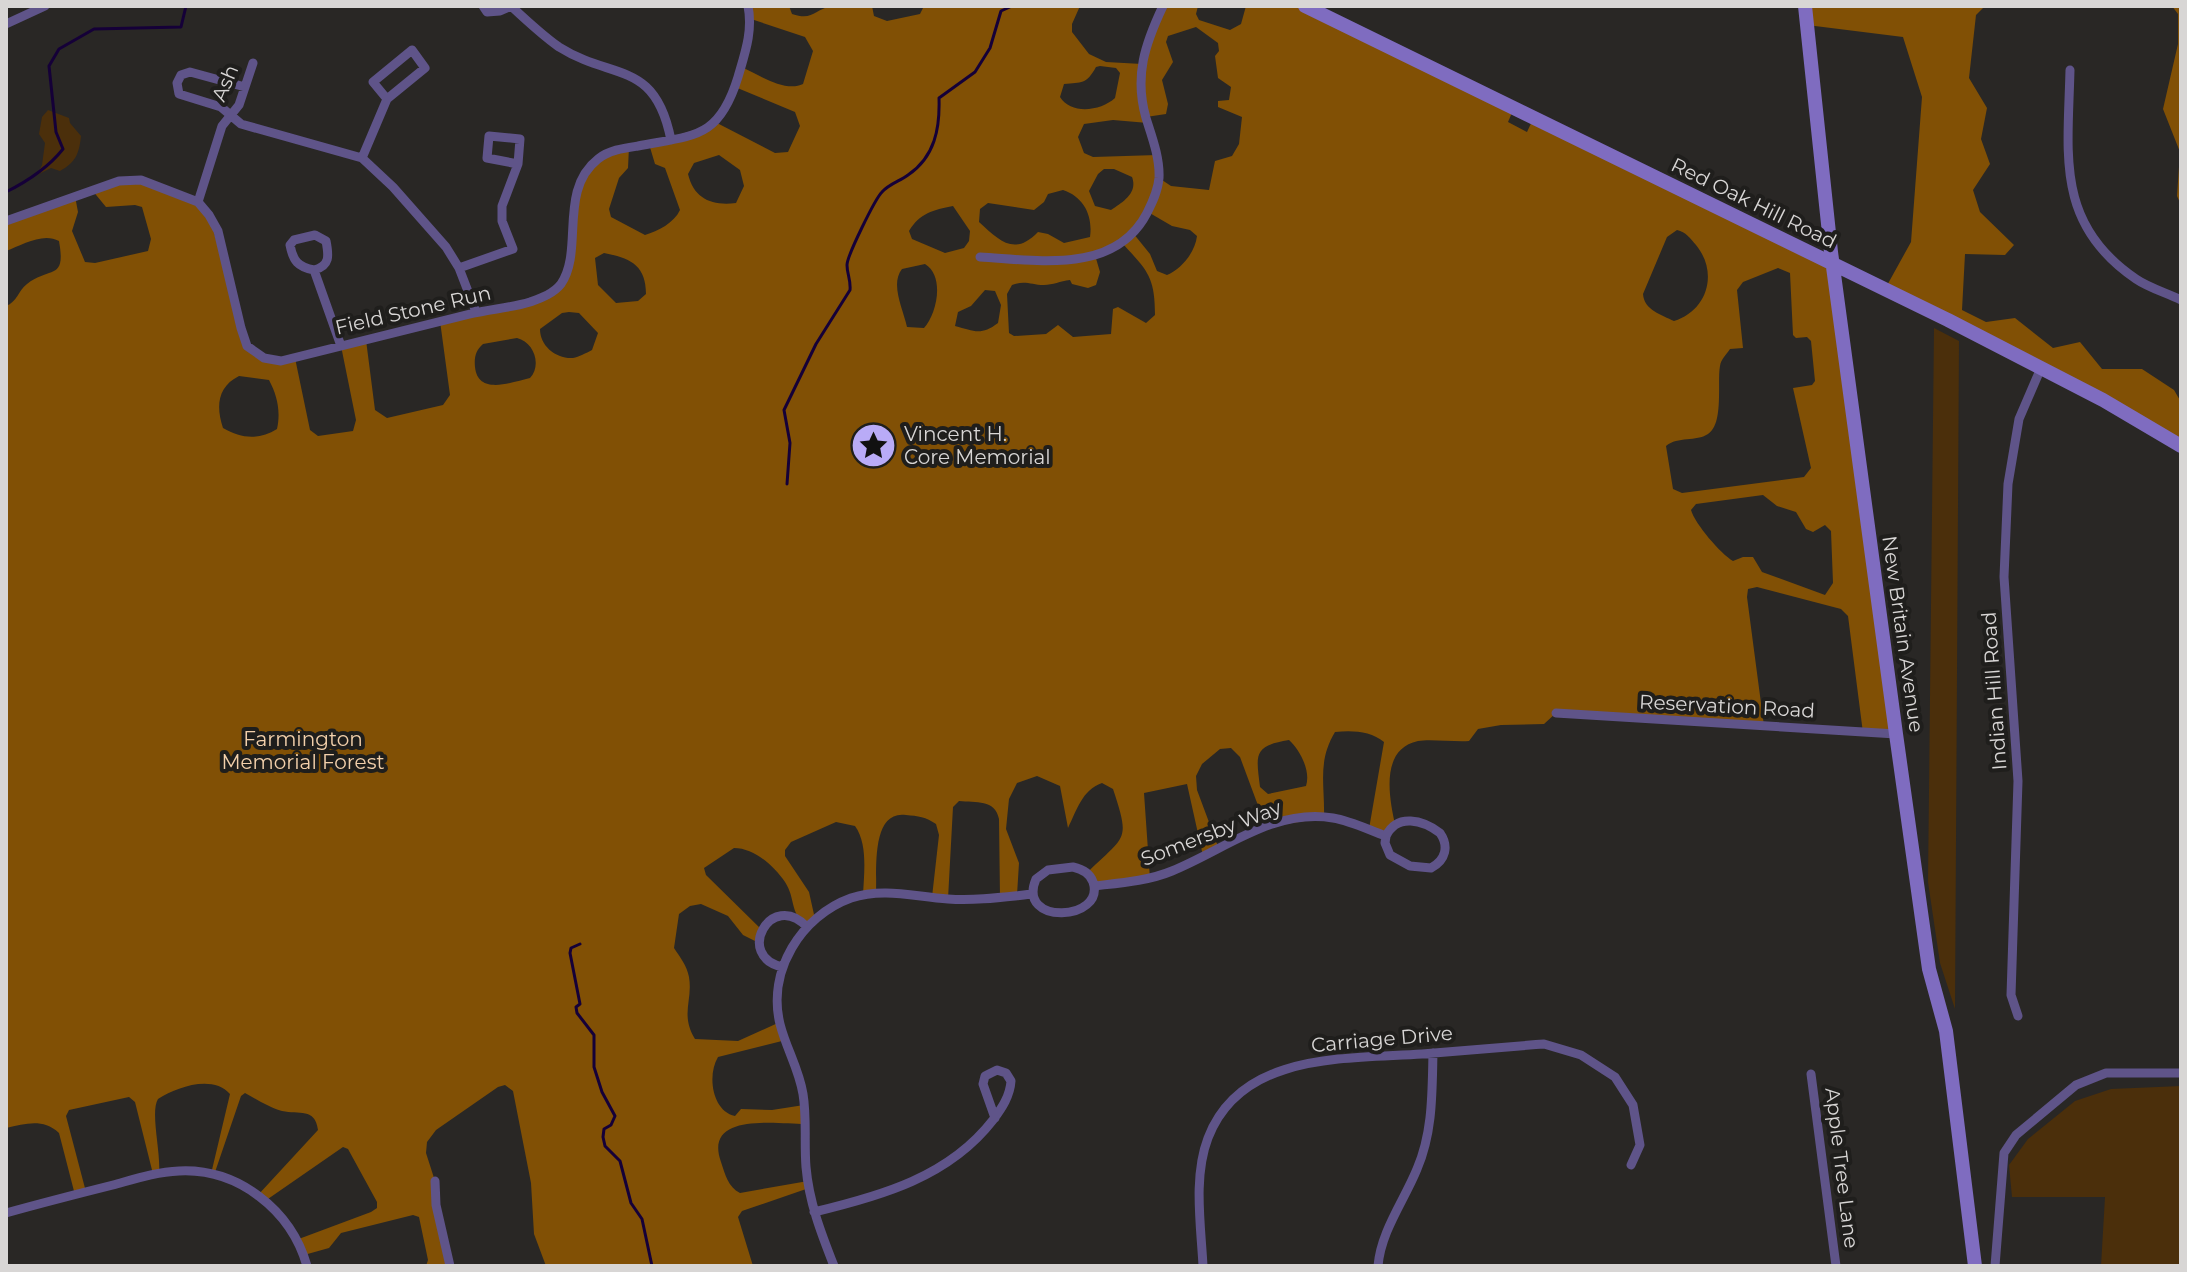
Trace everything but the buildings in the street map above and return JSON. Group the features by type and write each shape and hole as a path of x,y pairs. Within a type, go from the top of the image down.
{"street":[{"path":"6,24 45,6"},
{"path":"483,6 487,12 511,6 560,47 589,61 627,73 643,84 657,98 666,114 671,140"},
{"name":"Field Stone Run","path":"198,202 218,231 247,346 264,358 281,361 476,312 527,303 549,295 561,283 567,267 577,192 585,170 601,156 621,149 695,135 717,123 730,103 749,41 751,19 748,6"},
{"path":"980,257 1084,259 1107,251 1142,222 1154,199 1159,178 1157,155 1144,109 1141,83 1143,56 1163,6"},
{"name":"Red Oak Hill Road","path":"1305,6 1833,263 2041,368 2181,446"},
{"name":"New Britain Avenue","path":"1805,6 1833,263 1896,734 1929,969 1946,1031 1975,1266"},
{"path":"362,158 387,99 425,68 412,50 373,82 387,99"},
{"name":"Ash","path":"198,202 222,126 239,105 253,63"},
{"path":"2070,70 2067,152 2073,198 2085,228 2106,254 2138,281 2181,300"},
{"path":"245,87 190,72 181,75 177,83 179,94 221,107 241,124 362,158 393,187 446,247 459,268 476,312"},
{"path":"459,268 513,249 502,221 502,206 518,164"},
{"path":"6,221 119,181 141,180 198,202"},
{"path":"315,235 326,241 329,257 325,265 314,270 299,265 292,257 290,245 294,240 315,235"},
{"path":"314,270 341,346"},
{"name":"Indian Hill Road","path":"2018,1016 2011,995 2018,781 2004,577 2007,500 2019,419 2041,368"},
{"name":"Reservation Road","path":"1556,713 1896,734"},
{"name":"Somersby Way","path":"1094,886 1161,875 1259,829 1309,816 1335,818 1386,836"},
{"path":"1418,822 1440,833 1446,846 1445,854 1438,865 1431,868 1410,866 1390,855 1385,843 1386,836 1395,824 1418,822"},
{"path":"1056,868 1081,869 1092,879 1094,886 1088,905 1067,912 1044,910 1033,894 1036,879 1056,868"},
{"path":"834,1266 814,1212 806,1167 803,1094 780,1022 778,994 783,967 796,942 807,927 830,908 876,893 965,900 1033,894"},
{"path":"783,967 772,964 761,951 759,943 764,926 770,920 787,915 796,917 807,927"},
{"name":"Carriage Drive","path":"1203,1266 1203,1156 1219,1118 1231,1103 1265,1076 1308,1062 1544,1044 1581,1055 1615,1077 1633,1105 1640,1145 1631,1165"},
{"path":"1378,1266 1381,1247 1425,1145 1430,1120 1433,1053"},
{"path":"814,1212 882,1195 926,1176 966,1148 995,1118 1004,1105 1011,1086 1009,1076 997,1070 985,1076 983,1084 995,1118"},
{"path":"1995,1266 2004,1153 2016,1135 2076,1085 2106,1073 2181,1073"},
{"name":"Apple Tree Lane","path":"1811,1074 1836,1266"},
{"path":"6,1213 159,1173 200,1171 239,1184 265,1201 291,1230 307,1266"},
{"path":"435,1181 436,1205 450,1266"}],"shaded area":[{"path":"48,110 69,118 81,136 80,142 76,157 65,168 60,171 51,168 37,175 42,165 45,143 39,134 42,117"},
{"path":"1934,328 1959,341 1955,1009 1940,963 1928,882"},
{"path":"2181,1086 2181,1266 2101,1266 2105,1197 2012,1197 2009,1165 2028,1139 2075,1101 2111,1089"}],"green space":[{"name":"Farmington Memorial Forest","path":"836,5 872,6 874,16 887,21 920,14 924,6 1080,6 1072,32 1089,54 1106,62 1142,64 1163,6 1198,6 1196,14 1199,20 1230,30 1241,24 1246,6 1305,6 1514,108 1508,122 1527,132 1534,117 1833,263 1896,734 1863,733 1848,616 1841,609 1757,587 1748,589 1747,597 1764,726 1556,713 1544,724 1478,729 1469,741 1418,741 1406,746 1392,764 1390,788 1395,824 1386,836 1369,829 1384,742 1367,733 1348,731 1335,732 1326,753 1324,818 1266,827 1240,757 1231,748 1220,749 1202,764 1196,776 1197,790 1219,849 1203,856 1187,784 1144,793 1150,879 1094,886 1087,873 1117,844 1123,829 1113,789 1102,783 1090,790 1068,828 1060,786 1037,776 1017,783 1009,799 1006,829 1019,863 1017,895 1000,898 999,819 993,808 984,803 959,801 953,807 948,899 932,897 939,835 936,824 925,818 895,816 881,831 876,893 863,895 864,850 855,826 836,822 791,842 785,856 809,892 815,919 807,927 795,911 785,882 775,870 749,851 734,848 704,868 706,875 762,930 759,943 743,935 728,916 701,904 690,906 679,914 674,948 689,977 688,1022 695,1039 738,1041 780,1022 786,1040 718,1057 712,1082 721,1107 735,1116 741,1109 772,1110 804,1105 805,1124 746,1124 732,1128 723,1135 718,1146 728,1180 740,1193 808,1181 809,1188 742,1211 738,1217 753,1266 546,1266 534,1234 531,1183 513,1091 505,1085 436,1130 427,1142 426,1153 435,1181 450,1266 426,1266 428,1260 419,1217 413,1215 341,1233 329,1248 304,1255 296,1240 371,1212 377,1208 377,1202 348,1149 343,1147 265,1201 258,1195 318,1130 310,1115 277,1110 245,1093 241,1096 214,1175 211,1174 230,1094 214,1085 194,1084 158,1099 155,1113 159,1173 153,1174 135,1102 129,1097 69,1110 66,1116 86,1192 75,1195 59,1133 40,1124 6,1128 6,306 27,284 55,271 61,254 59,241 46,238 32,240 6,251 6,221 75,196 78,212 72,231 85,262 95,263 148,251 151,239 142,207 106,207 92,190 141,180 198,202 209,215 247,346 264,358 295,358 310,430 318,436 353,431 356,420 341,346 366,340 375,410 387,418 443,405 450,395 440,321 549,295 567,267 577,192 601,156 629,147 628,168 619,178 609,209 611,217 645,235 665,226 680,210 665,168 655,164 649,144 717,123 775,153 788,152 800,126 795,112 735,87 741,67 780,84 803,84 813,51 805,37 751,19 748,6 789,6 792,14 805,16","holes":["1196,27 1218,43 1219,51 1215,56 1218,78 1231,87 1229,100 1218,101 1218,107 1242,117 1239,144 1232,156 1215,161 1209,190 1171,186 1159,178 1157,155 1093,157 1084,153 1078,137 1084,124 1113,120 1148,123 1146,117 1166,114 1168,104 1162,80 1173,62 1166,42 1168,36","1096,67 1116,68 1120,73 1115,98 1102,106 1086,109 1065,103 1060,97 1064,84 1083,82","719,155 740,170 744,186 736,203 719,203 699,195 688,174 694,163","1104,169 1114,169 1132,177 1133,188 1120,204 1111,210 1095,206 1089,191","1063,190 1070,193 1086,208 1090,237 1064,243 1038,232 1021,244 1014,245 1000,240 979,222 980,209 988,203 1034,210 1048,194","953,206 970,231 964,248 945,253 912,239 909,231 913,225 933,211","1148,212 1197,236 1190,254 1177,269 1167,275 1157,271 1150,254 1133,233","1677,230 1683,232 1696,245 1707,267 1708,279 1702,300 1695,309 1674,321 1654,311 1644,300 1643,294 1667,237","1121,242 1148,274 1155,315 1146,323 1118,307 1113,309 1111,334 1073,337 1058,325 1046,334 1014,336 1009,333 1007,294 1012,285 1047,285 1070,280 1072,284 1088,288 1096,285 1100,272 1095,255","604,253 635,264 645,284 646,294 638,301 616,303 598,285 595,258","925,264 931,270 937,295 929,322 924,328 907,327 897,282 902,269","1778,268 1790,273 1793,335 1796,338 1807,337 1811,341 1815,381 1812,385 1793,388 1811,468 1804,477 1682,493 1673,489 1666,446 1703,436 1713,429 1718,412 1721,364 1730,349 1743,348 1737,290 1743,282","985,290 995,291 1001,305 998,323 982,331 955,326 958,312 971,306","569,312 579,313 598,333 592,350 573,358 550,350 540,329 562,313","517,338 523,340 532,349 536,361 534,373 530,378 505,384 482,382 477,376 477,351 483,344","239,376 269,380 278,403 277,429 250,437 223,428 219,413 220,398 226,386","1763,495 1777,506 1796,512 1806,529 1813,532 1825,525 1831,531 1833,583 1825,595 1762,572 1753,557 1733,561 1715,545 1691,510 1696,504","1289,740 1304,761 1306,786 1268,794 1260,787 1260,753 1269,745"]},
{"path":"1805,6 1985,6 1976,15 1969,78 1987,108 1981,139 1990,164 1973,190 1980,212 2014,245 2005,255 1965,254 1962,310 1986,322 2015,318 2053,348 2080,342 2102,369 2142,369 2174,390 2181,402 2181,446 1885,289 1911,242 1922,97 1903,37 1807,25"},
{"path":"2172,6 2181,6 2181,205 2177,196 2180,152 2163,109 2178,44 2178,14"}],"waterway":[{"path":"6,192 37,174 63,149 56,132 49,66 59,49 94,29 181,27 186,6"},
{"path":"787,484 790,443 784,410 816,344 850,290 847,265 851,251 882,192 917,168 930,151 937,131 939,98 975,72 990,48 1001,11 1012,6"},
{"path":"580,944 571,948 570,953 580,1004 576,1007 577,1013 594,1035 594,1067 602,1092 615,1116 611,1125 604,1129 605,1146 620,1161 631,1203 642,1219 652,1266"}],"place":[{"name":"Vincent H. Core Memorial","path":"873,446"}]}
